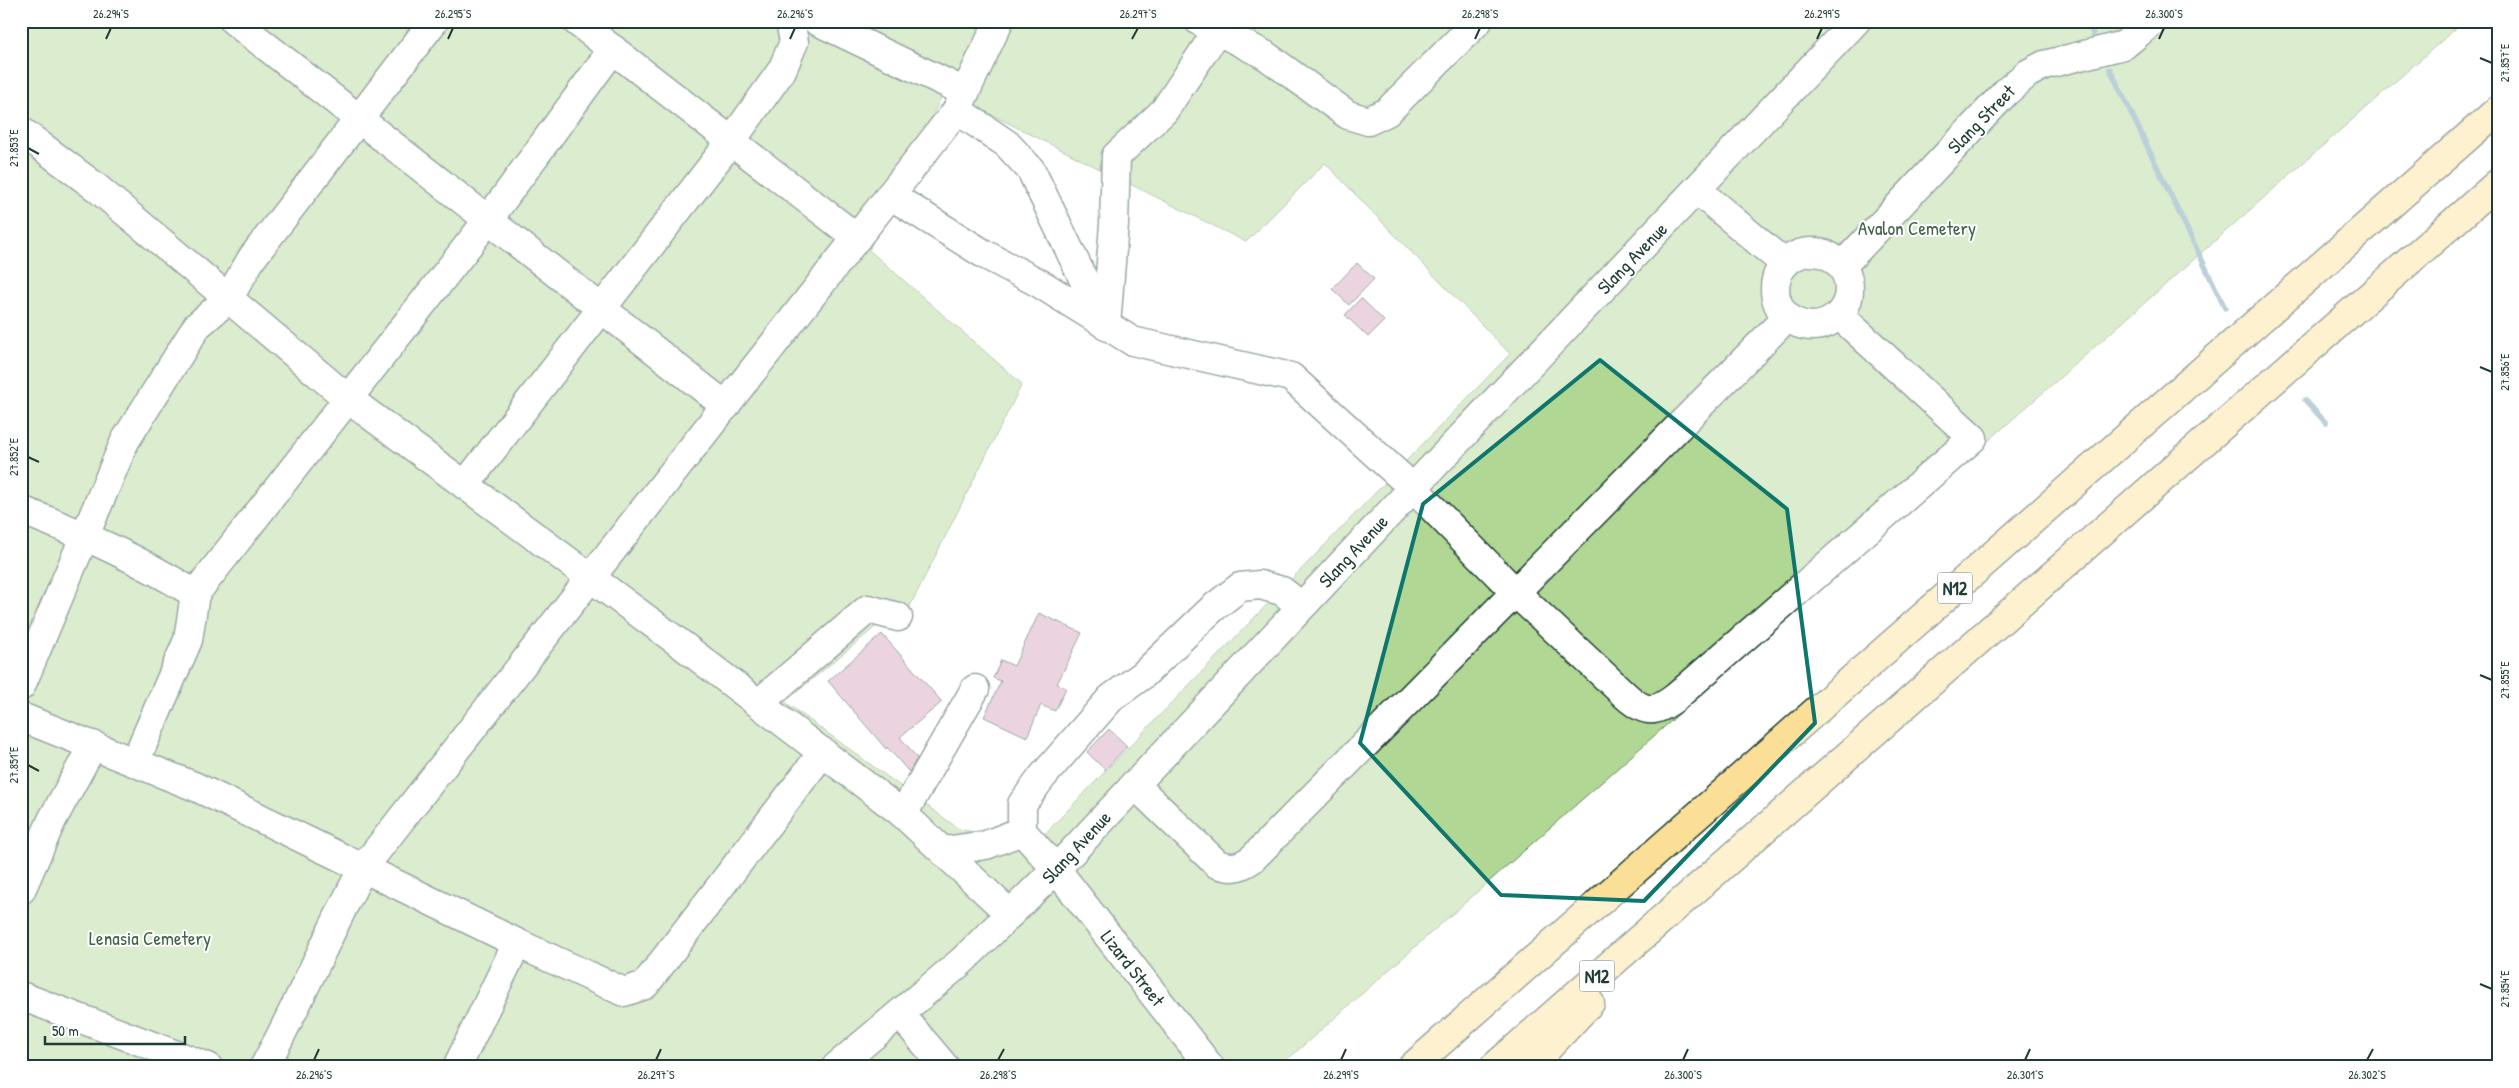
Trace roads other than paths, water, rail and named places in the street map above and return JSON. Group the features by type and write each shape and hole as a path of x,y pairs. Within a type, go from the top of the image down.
{"highway":[{"name":"N12","path":"1412,1067 2498,110"},
{"name":"N12","path":"1494,1067 2498,183"},
{"path":"1530,1067 1700,885"}],"lane":[{"path":"234,21 726,406"},
{"path":"21,686 125,441 197,326 228,299 252,258 434,21"},
{"path":"576,21 857,238"},
{"path":"465,485 600,308 732,140 782,70 794,42 790,21"},
{"path":"817,21 961,101 1007,144 1031,170 1106,326"},
{"path":"264,1067 290,1019 329,932 363,868 857,238 961,101 998,21"},
{"path":"1106,326 1114,224 1116,156 1164,111 1213,25 1265,55 1348,115 1368,121 1387,112 1478,21"},
{"name":"Slang Avenue","path":"836,1067 962,961 1056,869 1301,606 1698,190 1856,21"},
{"name":"Slang Street","path":"1842,266 2006,92 2027,74 2044,65 2124,45 2152,21"},
{"path":"134,762 188,640 195,594 346,398 488,220 613,49"},
{"path":"21,131 97,188 346,398 759,703 903,814 1010,914"},
{"path":"1698,190 1785,264"},
{"path":"890,195 984,254 1039,283 1132,341 1291,376 1413,488 1516,593 1639,707 1651,710 1664,707 1676,697 1973,438 1839,315"},
{"path":"1809,252 1822,253 1833,258 1842,266 1848,277 1850,290 1847,302 1839,315 1821,326 1809,327 1797,324 1787,317 1779,307 1775,296 1775,283 1779,271 1785,264 1797,255 1809,252"},
{"path":"1134,784 1217,864 1232,868 1242,867 1264,848 1787,317"},
{"path":"21,510 85,535 153,568 195,594"},
{"path":"944,851 986,845 1022,831 1022,804 1043,776 1111,698 1143,675 1213,608 1240,588 1260,585 1282,591 1301,606"},
{"path":"759,703 868,609 898,617"},
{"path":"903,814 975,689"},
{"path":"21,717 196,787 517,943 624,992 645,985 823,752"},
{"path":"21,890 52,820 93,745"},
{"name":"Lizard Street","path":"1022,831 1056,869 1210,1067"},
{"path":"457,1067 517,943"},
{"path":"21,996 208,1067"},
{"path":"900,1014 945,1067"}],"waterway":[{"path":"2088,21 2093,34"},
{"path":"2110,69 2225,308"},
{"path":"2305,400 2326,423"}],"park label":[{"name":"Avalon Cemetery","path":"1917,228"},
{"name":"Lenasia Cemetery","path":"150,938"}]}
